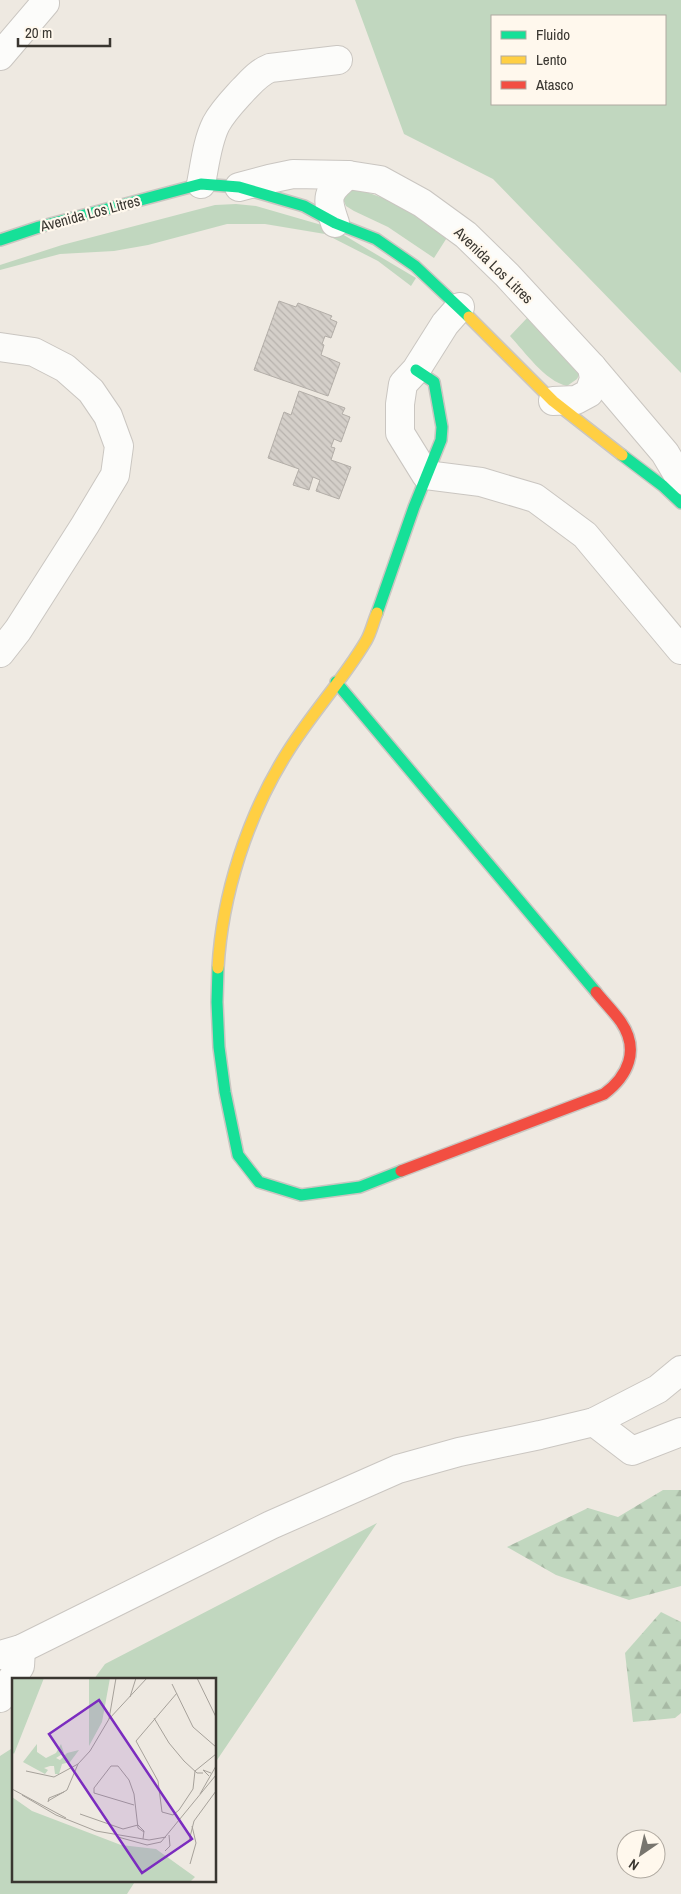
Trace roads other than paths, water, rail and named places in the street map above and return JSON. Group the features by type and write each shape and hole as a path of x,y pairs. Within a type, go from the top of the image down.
{"street":[{"path":"0,56 45,3"},
{"path":"201,184 211,137 217,123 225,110 254,79 270,68 338,60"},
{"name":"Avenida Los Litres","path":"239,187 269,178 293,174 348,175 380,180 422,203 466,235 507,275 592,367 666,453 681,480"},
{"path":"335,223 329,204 333,187 348,175"},
{"name":"Avenida Los Litres","path":"0,240 39,227 201,184 239,187 304,206 335,223 376,239 414,266 460,308 553,400 681,503"},
{"path":"426,475 400,433 400,404 404,384 416,370 443,327 460,308"},
{"path":"0,347 34,352 64,368 91,391 108,416 119,446 115,475 18,630 0,653"},
{"path":"553,400 576,400 589,393 594,379 592,367"},
{"path":"336,682 622,1023 629,1036 631,1051 629,1066 623,1078 615,1087 604,1094 360,1186 300,1195 259,1182 238,1155 225,1092 219,1047 217,1002 219,956 225,913 235,872 249,831 266,791 287,753 336,682 367,640 426,475 441,440 442,427 434,382 416,370"},
{"path":"426,475 482,482 535,498 585,535 681,650"},
{"path":"12,1678 20,1666 10,1652 271,1525 398,1469 459,1452 594,1422 658,1389 681,1370"},
{"path":"594,1422 632,1451 681,1432"},
{"path":"0,1698 12,1679"}]}
